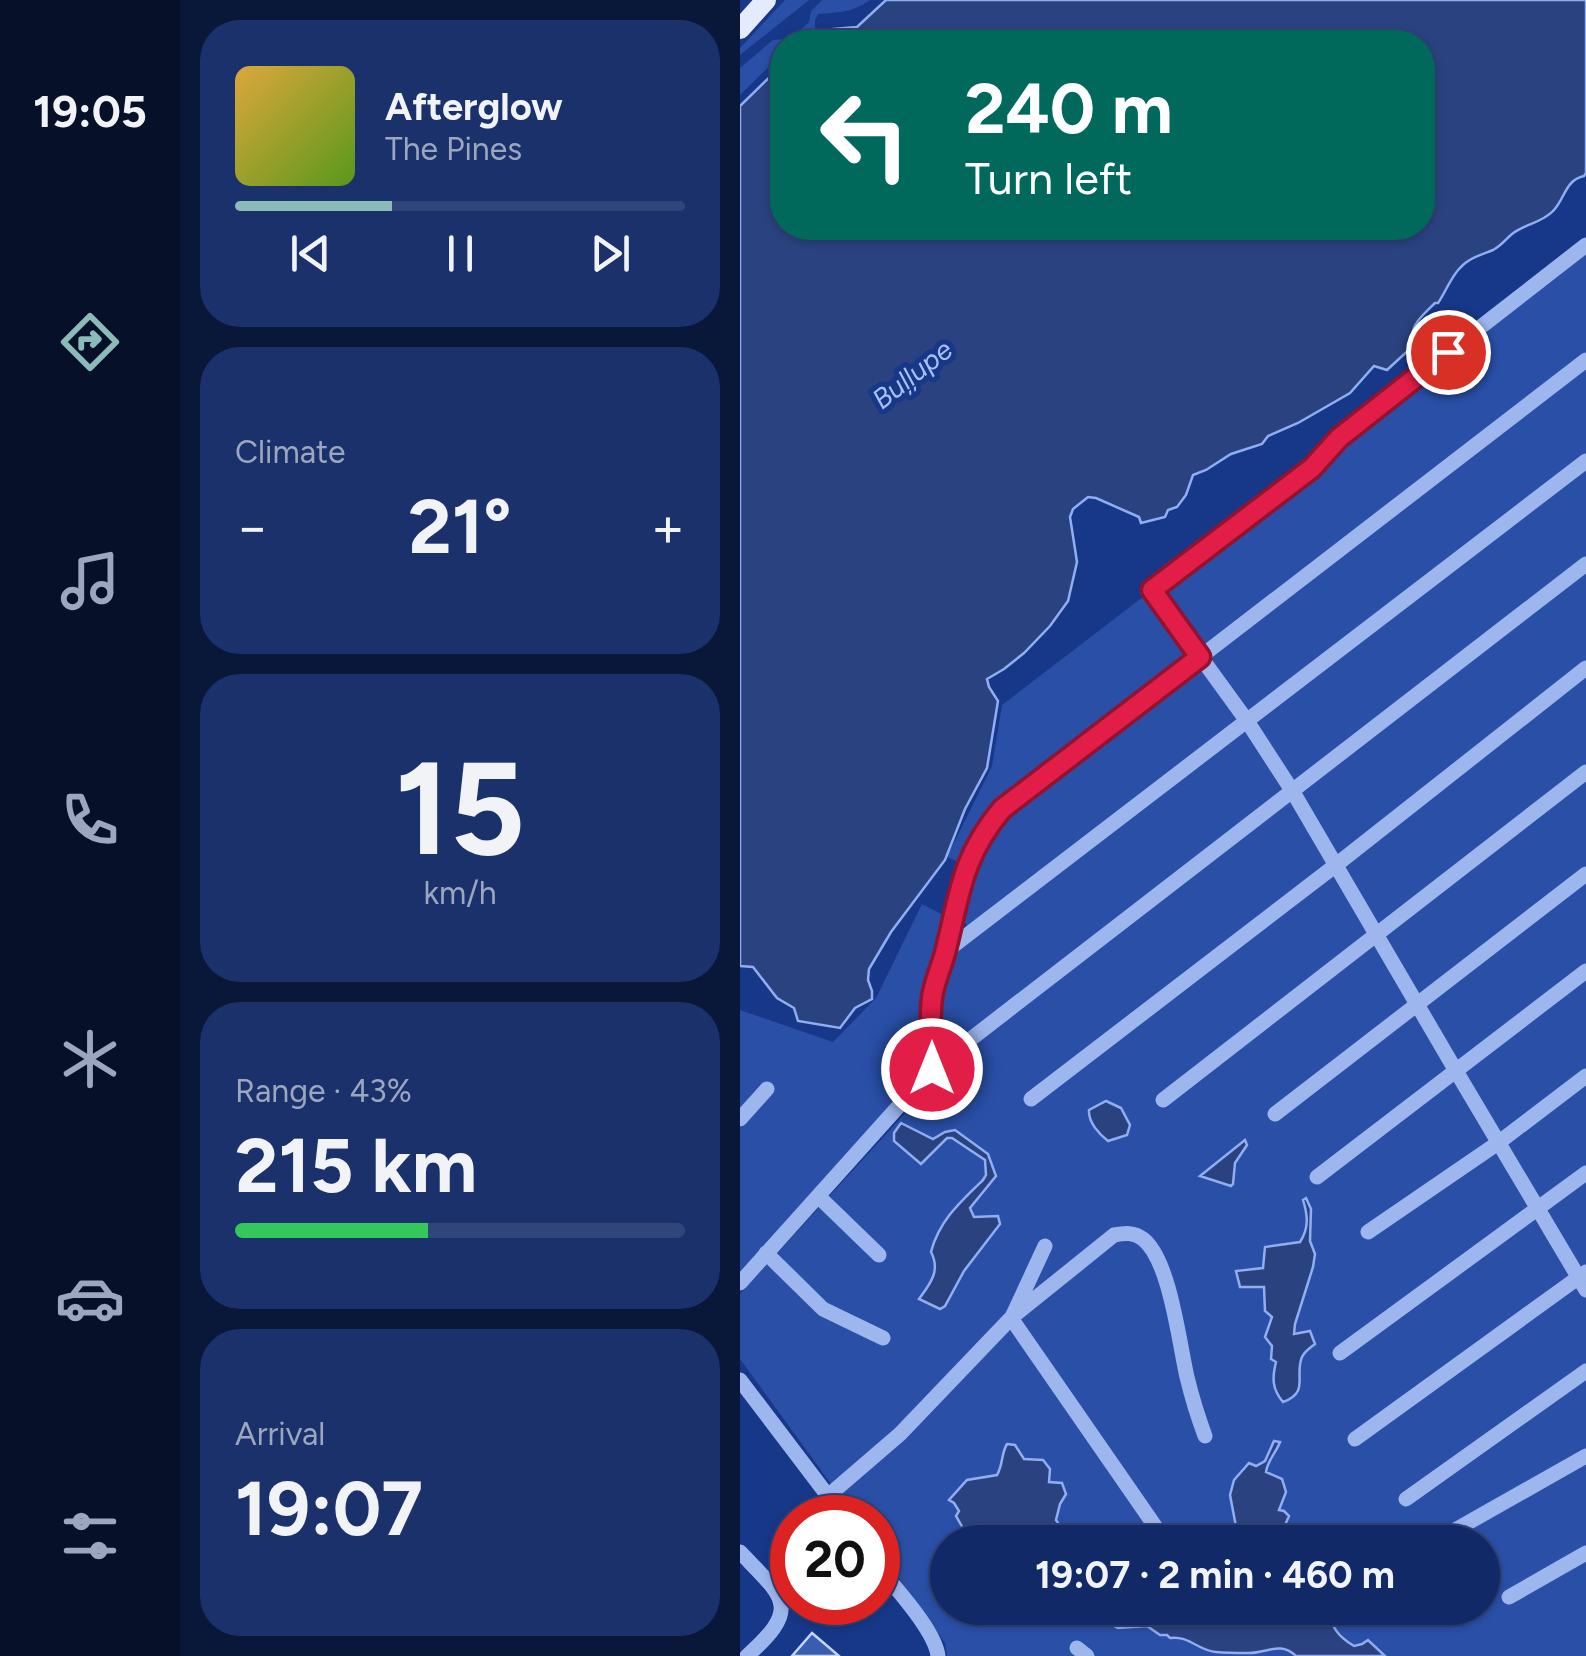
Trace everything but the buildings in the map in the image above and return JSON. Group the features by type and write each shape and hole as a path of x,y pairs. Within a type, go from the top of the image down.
{"main road":[{"path":"740,28 766,0"}],"lane":[{"path":"1355,1439 1583,1280 1498,1143 1294,792 1152,590 1312,468 1339,438 1586,245"},
{"path":"932,1069 932,1002 956,898 984,830 1002,809 1586,360"},
{"path":"945,952 1586,461"},
{"path":"740,1283 932,1069 1586,564"},
{"path":"1031,1099 1586,668"},
{"path":"1162,1100 1586,772"},
{"path":"1275,1114 1586,874"},
{"path":"1317,1177 1586,972"},
{"path":"1368,1232 1498,1143 1586,1076"},
{"path":"740,1120 767,1089"},
{"path":"1340,1354 1586,1173"},
{"path":"818,1196 880,1255"},
{"path":"829,1495 900,1434 1011,1318 1114,1235 1129,1233 1142,1237 1156,1252 1194,1406 1206,1436"},
{"path":"1011,1318 1045,1246"},
{"path":"766,1253 824,1309 883,1338"},
{"path":"1011,1318 1154,1525"},
{"path":"1406,1500 1586,1371"},
{"path":"740,1380 827,1495"},
{"path":"1464,1525 1586,1456"},
{"path":"740,1552 774,1589 783,1606 779,1622 747,1656"},
{"path":"1509,1598 1586,1553"},
{"path":"900,1593 918,1615 938,1656"}],"shaded area":[{"path":"785,0 809,0 740,55 740,48"},
{"path":"822,0 870,0 852,9 818,14 815,30 800,30 809,22 811,11"},
{"path":"770,43 770,66 740,95 740,68"},
{"path":"1586,245 1586,1656 947,1656 945,1643 932,1625 1500,1625 1500,1525 930,1525 930,1622 900,1580 900,1495 839,1495 740,1359 740,1294 950,1064 937,1045 941,993 949,953 975,934 956,917 971,867 947,857 992,766 1002,705 1311,468"},
{"path":"922,904 945,916 924,1009 925,1069 740,1274 740,1128 774,1091 740,1111 740,1010 833,1042 876,998"}],"water":[{"name":"Buļļupe","path":"886,0 1586,0 1586,173 1569,186 1549,215 1463,265 1438,303 1417,322 1412,333 1413,346 1387,370 1374,366 1350,393 1268,436 1262,444 1231,454 1193,475 1186,495 1165,517 1141,523 1139,517 1088,497 1073,509 1070,517 1077,562 1068,601 1024,653 987,679 998,701 987,768 945,860 891,932 869,969 872,999 855,1008 840,1028 798,1021 794,1008 777,998 753,967 740,966 740,106 770,77 770,240 1435,240 1435,30 831,30 857,27"},
{"path":"1106,1101 1121,1108 1130,1125 1127,1135 1108,1141 1089,1114 1089,1110"},
{"path":"901,1123 933,1139 955,1130 988,1154 996,1176 970,1208 974,1217 998,1216 1000,1224 940,1309 919,1299 934,1271 931,1252 945,1221 986,1175 985,1160 947,1138 921,1164 894,1141"},
{"path":"1245,1140 1247,1145 1235,1163 1231,1186 1200,1176"},
{"path":"1306,1198 1311,1209 1310,1241 1315,1254 1294,1334 1310,1331 1315,1344 1302,1357 1299,1388 1283,1402 1274,1383 1276,1362 1271,1359 1272,1346 1265,1337 1272,1317 1265,1311 1264,1287 1240,1287 1236,1271 1263,1268 1265,1247 1300,1242 1306,1227"},
{"path":"1274,1441 1280,1442 1266,1472 1282,1479 1286,1492 1279,1510 1289,1516 1285,1525 1236,1525 1230,1495 1234,1480 1249,1463 1256,1466 1265,1461"},
{"path":"1007,1444 1015,1445 1024,1459 1043,1460 1050,1469 1049,1482 1062,1483 1066,1494 1056,1520 1059,1525 961,1525 956,1516 959,1511 949,1500 967,1480 997,1475"},
{"path":"1112,1625 1333,1625 1354,1646 1368,1640 1385,1656 1296,1656 1279,1648 1249,1653 1216,1652 1160,1635 1147,1626"}],"route":[{"path":"932,1069 934,985 956,898 984,830 1002,809 1200,657 1152,590 1312,468 1339,438 1448,352"}]}
